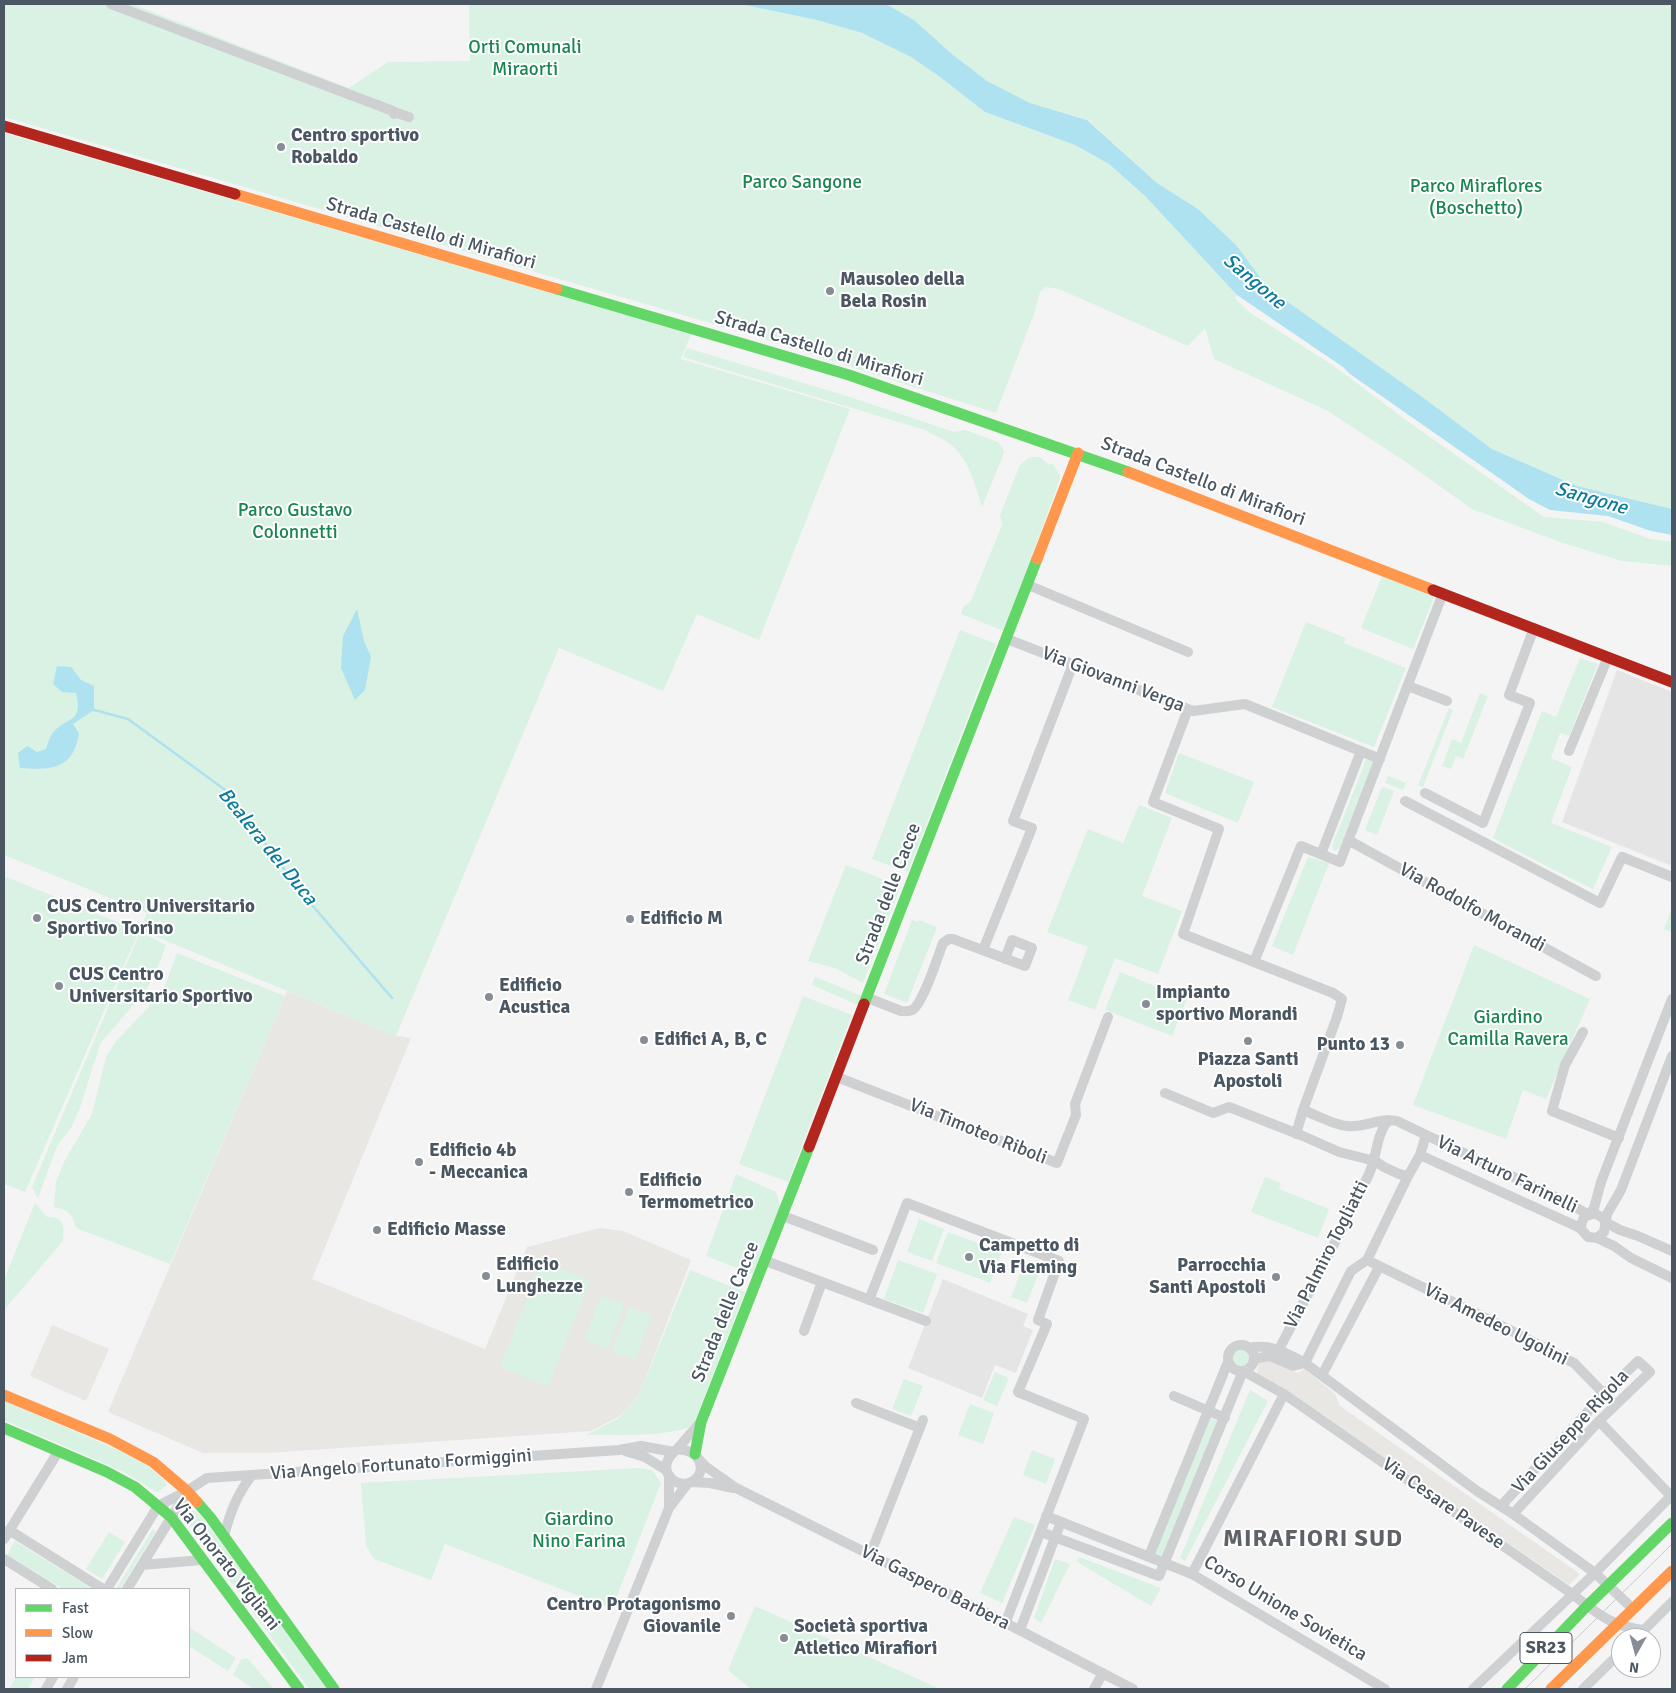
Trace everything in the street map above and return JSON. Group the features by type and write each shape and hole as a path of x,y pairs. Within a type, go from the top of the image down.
{"street":[{"path":"111,4 409,117"},
{"name":"Strada Castello di Mirafiori","path":"4,126 849,375 1075,452 1672,682"},
{"name":"Strada delle Cacce","path":"596,1689 668,1508 700,1472 700,1462 696,1455 701,1422 766,1261 1057,511 1065,481 1073,468 1075,452"},
{"path":"1028,585 1188,652"},
{"path":"1254,962 1301,846 1340,862 1443,593"},
{"path":"1425,793 1483,823 1530,703 1509,695 1534,628"},
{"name":"Via Giovanni Verga","path":"1007,639 1188,709 1198,711 1245,704 1361,751"},
{"path":"1569,751 1608,657"},
{"path":"983,950 1032,828 1013,821 1073,664"},
{"path":"1408,686 1446,701"},
{"path":"1188,709 1153,802 1219,829 1183,934 1333,993 1342,1000 1296,1134"},
{"path":"1321,854 1361,751 1380,759"},
{"path":"1405,801 1600,903 1622,857 1672,877"},
{"name":"Via Rodolfo Morandi","path":"1348,840 1596,976"},
{"path":"868,998 901,1011 911,1011 922,998 943,943 946,940 953,939 1005,959"},
{"path":"1589,1215 1594,1208 1601,1182 1672,999"},
{"name":"Via Timoteo Riboli","path":"837,1077 1057,1163 1076,1114 1075,1104 1108,1017"},
{"path":"1583,1032 1565,1065 1552,1112 1619,1138"},
{"path":"1597,1238 1604,1232 1606,1214 1621,1190 1672,1056"},
{"path":"1165,1093 1213,1112 1229,1108 1339,1152 1375,1161 1384,1168 1408,1176"},
{"path":"1303,1110 1346,1126 1368,1125 1388,1120"},
{"path":"1375,1161 1381,1130 1388,1120"},
{"name":"Via Arturo Farinelli","path":"1388,1120 1397,1121 1570,1204 1589,1215"},
{"name":"Via Arturo Farinelli","path":"1408,1176 1420,1155 1426,1135"},
{"name":"Via Arturo Farinelli","path":"1420,1155 1581,1229 1588,1237 1597,1238 1614,1246 1631,1258 1672,1278"},
{"name":"Via Palmiro Togliatti","path":"1279,1349 1335,1245 1375,1161"},
{"name":"Via Palmiro Togliatti","path":"1305,1363 1351,1271 1367,1260 1408,1176"},
{"path":"869,1300 907,1203 1059,1261 1038,1320 1047,1324 1018,1392 1084,1419 1005,1624"},
{"name":"Via Arturo Farinelli","path":"1581,1229 1584,1217 1592,1214 1600,1216 1605,1222 1620,1230 1672,1251"},
{"path":"783,1216 873,1250"},
{"name":"Via Amedeo Ugolini","path":"1367,1260 1574,1363 1615,1405"},
{"path":"766,1261 926,1321"},
{"path":"1322,1375 1379,1267"},
{"path":"804,1331 822,1282"},
{"path":"1041,1532 1159,1576 1244,1371 1252,1365 1254,1359 1253,1352 1249,1348 1240,1345 1234,1346 1228,1353 1228,1362 1209,1411 1149,1556"},
{"name":"Via Cesare Pavese","path":"1249,1348 1256,1346 1279,1349 1305,1363 1477,1492 1513,1514 1595,1572 1633,1609"},
{"path":"1254,1359 1269,1356 1294,1366 1305,1363"},
{"name":"Via Giuseppe Rigola","path":"1500,1506 1604,1394 1638,1361 1650,1372 1599,1421 1513,1514"},
{"path":"1228,1362 1231,1368 1236,1371 1244,1371"},
{"name":"Via Cesare Pavese","path":"1244,1371 1284,1394 1586,1606 1604,1618 1627,1628"},
{"path":"1192,1574 1284,1394"},
{"name":"Via Onorato Vigliani","path":"4,1396 130,1449 153,1462 187,1491 224,1536 334,1689"},
{"path":"1174,1396 1225,1418"},
{"path":"856,1403 922,1424 870,1555"},
{"path":"1473,1689 1672,1496 1606,1431 1599,1421"},
{"name":"Strada delle Cacce","path":"668,1508 667,1460 701,1422"},
{"name":"Via Onorato Vigliani","path":"4,1428 107,1472 135,1487 171,1517 298,1689"},
{"name":"Via Angelo Fortunato Formiggini","path":"158,1506 207,1478 619,1450 641,1446 675,1451"},
{"name":"Via Angelo Fortunato Formiggini","path":"619,1450 645,1457 668,1474"},
{"path":"675,1451 685,1450 696,1455"},
{"path":"58,1452 6,1535 101,1588"},
{"name":"Via Gaspero Barbera","path":"696,1455 705,1466 736,1488 1020,1630 1133,1689"},
{"path":"668,1474 677,1482 690,1482"},
{"name":"Via Onorato Vigliani","path":"224,1536 230,1511 240,1491 252,1475"},
{"name":"Via Gaspero Barbera","path":"690,1482 710,1483 736,1488"},
{"path":"128,1588 187,1491"},
{"path":"108,1588 158,1506"},
{"path":"1046,1516 1166,1563"},
{"path":"1020,1630 1060,1522"},
{"name":"SR23","path":"1507,1689 1586,1606 1672,1523"},
{"path":"4,1559 50,1588"},
{"path":"142,1565 202,1560"},
{"name":"Corso Unione Sovietica","path":"1166,1563 1192,1574 1385,1689"},
{"name":"SR23","path":"1551,1689 1672,1571"},
{"path":"1646,1628 1672,1602"},
{"path":"1583,1689 1611,1662"},
{"path":"1094,1689 1103,1674"},
{"path":"46,1689 52,1678"},
{"path":"67,1689 73,1678"}],"shaded area":[{"path":"1617,670 1672,692 1672,866 1562,822"},
{"path":"287,991 396,1036 411,1038 312,1279 485,1349 527,1247 600,1228 623,1231 691,1260 639,1395 620,1416 591,1431 267,1453 203,1453 108,1412"},
{"path":"943,1279 1028,1314 1023,1326 1033,1330 1016,1373 995,1365 982,1398 908,1368"},
{"path":"52,1325 109,1349 86,1401 30,1376"},
{"path":"1267,1361 1298,1373 1305,1369 1335,1394 1340,1406 1580,1574 1569,1585 1284,1388 1257,1374 1258,1364"}],"green space":[{"name":"Parco Sangone","path":"4,4 132,4 349,88 388,62 470,61 469,4 740,4 817,20 862,33 911,57 985,112 1075,145 1109,164 1145,196 1237,295 1235,298 1249,312 1334,366 1410,423 1544,517 1603,522 1650,539 1672,542 1672,566 1622,561 1560,542 1472,509 1403,460 1326,410 1214,359 1205,328 1188,346 1059,289 1046,287 1040,292 1034,314 996,413 748,334 4,117"},
{"name":"Parco Miraflores (Boschetto)","path":"886,4 1672,4 1672,509 1577,486 1492,449 1421,396 1268,288 1237,246 1198,209 1157,183 1088,120 1030,103 987,81 952,54 914,20"},
{"name":"Parco Gustavo Colonnetti","path":"4,133 691,334 681,359 850,409 759,640 697,614 663,691 559,648 396,1036 140,930 147,913 4,855"},
{"path":"687,348 850,397 954,432 965,430 998,442 1004,453 982,507 974,482 962,457 941,438 925,430 683,357"},
{"path":"1033,457 1040,457 1049,465 1052,463 1060,475 1060,479 1004,631 961,614 964,606 970,603 1002,525 1000,515 1020,465"},
{"path":"1383,574 1435,595 1413,649 1361,628"},
{"path":"1306,622 1346,638 1344,643 1406,668 1374,747 1272,707"},
{"path":"960,630 996,644 908,872 872,859"},
{"path":"1580,658 1598,664 1569,736 1560,733 1551,758 1572,767 1551,823 1612,847 1593,889 1493,838 1542,711 1556,717"},
{"path":"1480,693 1488,696 1463,759 1456,756 1451,769 1442,766 1452,739 1461,743"},
{"path":"1449,708 1453,710 1423,787 1418,785"},
{"path":"1179,753 1254,782 1238,823 1165,793"},
{"path":"1368,759 1372,760 1373,763 1339,849 1334,851 1332,846"},
{"path":"1388,776 1406,783 1403,790 1385,783"},
{"path":"1382,787 1394,791 1377,835 1365,830"},
{"path":"1139,805 1172,818 1142,896 1182,911 1158,974 1115,958 1095,1010 1068,1000 1088,947 1047,932 1088,829 1123,843"},
{"path":"1308,857 1329,863 1293,955 1272,946"},
{"path":"846,865 901,886 863,983 835,968 808,961"},
{"name":"CUS Centro Universitario Sportivo","path":"4,876 139,931 25,1192 4,1184"},
{"path":"1672,907 1672,932 1664,929"},
{"path":"912,920 919,922 919,920 937,927 907,1003 884,994"},
{"path":"140,932 166,945 160,962 147,989 100,1044 80,1108 71,1128 57,1146 38,1198 32,1187"},
{"name":"Giardino Camilla Ravera","path":"1474,945 1590,999 1546,1099 1523,1090 1506,1139 1413,1105"},
{"path":"177,953 285,996 170,1264 76,1228 69,1213 54,1207 56,1182 65,1160 92,1114 106,1057 116,1041 164,988"},
{"name":"Impianto sportivo Morandi","path":"1120,972 1187,999 1172,1036 1105,1010"},
{"path":"815,977 862,996 858,1005 812,985"},
{"path":"803,996 852,1015 788,1182 739,1164"},
{"path":"736,1174 776,1192 780,1206 753,1274 706,1256"},
{"path":"1265,1177 1281,1183 1279,1189 1329,1209 1318,1238 1251,1212"},
{"path":"35,1203 47,1217 60,1220 63,1227 63,1241 4,1310 4,1280"},
{"name":"Campetto di Via Fleming","path":"919,1219 944,1229 932,1261 907,1252"},
{"name":"Campetto di Via Fleming","path":"948,1232 1002,1252 990,1283 936,1263"},
{"path":"898,1260 937,1274 923,1313 884,1299"},
{"path":"541,1261 590,1280 548,1387 500,1367"},
{"path":"1025,1261 1041,1267 1027,1303 1011,1297"},
{"path":"690,1270 745,1292 693,1426 654,1434 586,1435 619,1418 639,1395"},
{"path":"601,1296 624,1304 607,1349 584,1340"},
{"path":"629,1307 652,1315 635,1360 612,1351"},
{"path":"1238,1350 1244,1350 1249,1355 1247,1364 1238,1366 1233,1361 1233,1355"},
{"path":"995,1372 1009,1378 997,1406 983,1400"},
{"path":"904,1379 923,1386 911,1416 892,1409"},
{"path":"1250,1390 1268,1401 1185,1561 1180,1558"},
{"path":"4,1401 122,1452 148,1466 166,1482 166,1486 158,1492 155,1491 124,1472 4,1420"},
{"path":"970,1404 994,1413 983,1444 958,1435"},
{"path":"1211,1418 1217,1421 1161,1557 1154,1554"},
{"path":"1032,1450 1055,1459 1046,1484 1023,1475"},
{"name":"Giardino Nino Farina","path":"639,1468 652,1470 661,1483 612,1609 445,1544 431,1580 374,1559 366,1545 361,1483"},
{"path":"197,1511 331,1689 309,1689 188,1523 190,1512"},
{"path":"1014,1517 1035,1525 1002,1603 980,1593"},
{"path":"153,1529 156,1531 121,1588 117,1588"},
{"path":"109,1532 125,1542 102,1579 86,1569"},
{"path":"15,1541 91,1588 61,1588 7,1555"},
{"path":"1079,1557 1161,1588 1151,1606 1077,1562"},
{"path":"1055,1559 1070,1564 1041,1623 1034,1618"},
{"name":"Società sportiva Atletico Mirafiori","path":"755,1606 938,1689 751,1689 728,1670"},
{"path":"190,1628 236,1658 228,1671 190,1647"},
{"path":"247,1658 274,1689 254,1689 233,1675 241,1659"},
{"path":"15,1678 34,1678 28,1689 9,1689"}],"water":[{"name":"Sangone","path":"740,4 886,4 914,20 952,54 987,81 1030,103 1087,120 1157,183 1198,209 1237,246 1268,288 1421,396 1492,449 1577,486 1672,509 1672,535 1651,531 1608,516 1550,510 1529,499 1350,374 1343,367 1237,295 1145,196 1109,164 1075,145 985,112 911,57 862,33 817,20"},
{"path":"357,609 364,641 371,657 365,690 355,700 341,668 343,636"},
{"path":"57,666 71,667 81,680 94,686 94,710 73,724 79,733 72,754 66,761 51,768 20,768 18,753 27,746 37,752 46,749 52,734 62,724 72,719 77,710 76,693 62,692 53,684"}],"waterway":[{"name":"Bealera del Duca","path":"94,710 128,719 228,792 300,891 392,998"}],"tram line":[{"path":"1525,1689 1672,1544"}],"traffic: fast":[{"path":"557,289 849,375 1128,472"},
{"path":"864,1004 1037,559"},
{"path":"695,1454 701,1422 809,1147"},
{"path":"4,1428 107,1472 135,1487 171,1517 299,1689"},
{"path":"197,1502 210,1517 334,1689"},
{"path":"1507,1689 1586,1607 1672,1523"}],"traffic: slow":[{"path":"235,194 557,289"},
{"path":"1037,559 1078,453"},
{"path":"1128,472 1433,590"},
{"path":"4,1395 110,1439 153,1462 197,1502"},
{"path":"1551,1689 1672,1571"}],"traffic: jam":[{"path":"4,126 235,194"},
{"path":"1433,590 1672,682"},
{"path":"809,1147 864,1004"}],"place":[{"name":"Centro sportivo Robaldo","path":"281,147"},
{"name":"Mausoleo della Bela Rosin","path":"830,291"},
{"name":"CUS Centro Universitario Sportivo Torino","path":"37,918"},
{"name":"Edificio M","path":"630,919"},
{"name":"CUS Centro Universitario Sportivo","path":"59,986"},
{"name":"Edificio Acustica","path":"489,997"},
{"name":"Impianto sportivo Morandi","path":"1146,1004"},
{"name":"Edifici A, B, C","path":"644,1040"},
{"name":"Piazza Santi Apostoli","path":"1248,1041"},
{"name":"Punto 13","path":"1400,1045"},
{"name":"Edificio 4b - Meccanica","path":"419,1162"},
{"name":"Edificio Termometrico","path":"629,1192"},
{"name":"Edificio Masse","path":"377,1230"},
{"name":"Campetto di Via Fleming","path":"969,1257"},
{"name":"Edificio Lunghezze","path":"486,1276"},
{"name":"Parrocchia Santi Apostoli","path":"1276,1277"},
{"name":"Centro Protagonismo Giovanile","path":"731,1616"},
{"name":"Società sportiva Atletico Mirafiori","path":"784,1638"}],"district":[{"name":"MIRAFIORI SUD","path":"1313,1540"}],"park label":[{"name":"Orti Comunali Miraorti","path":"525,59"}]}
